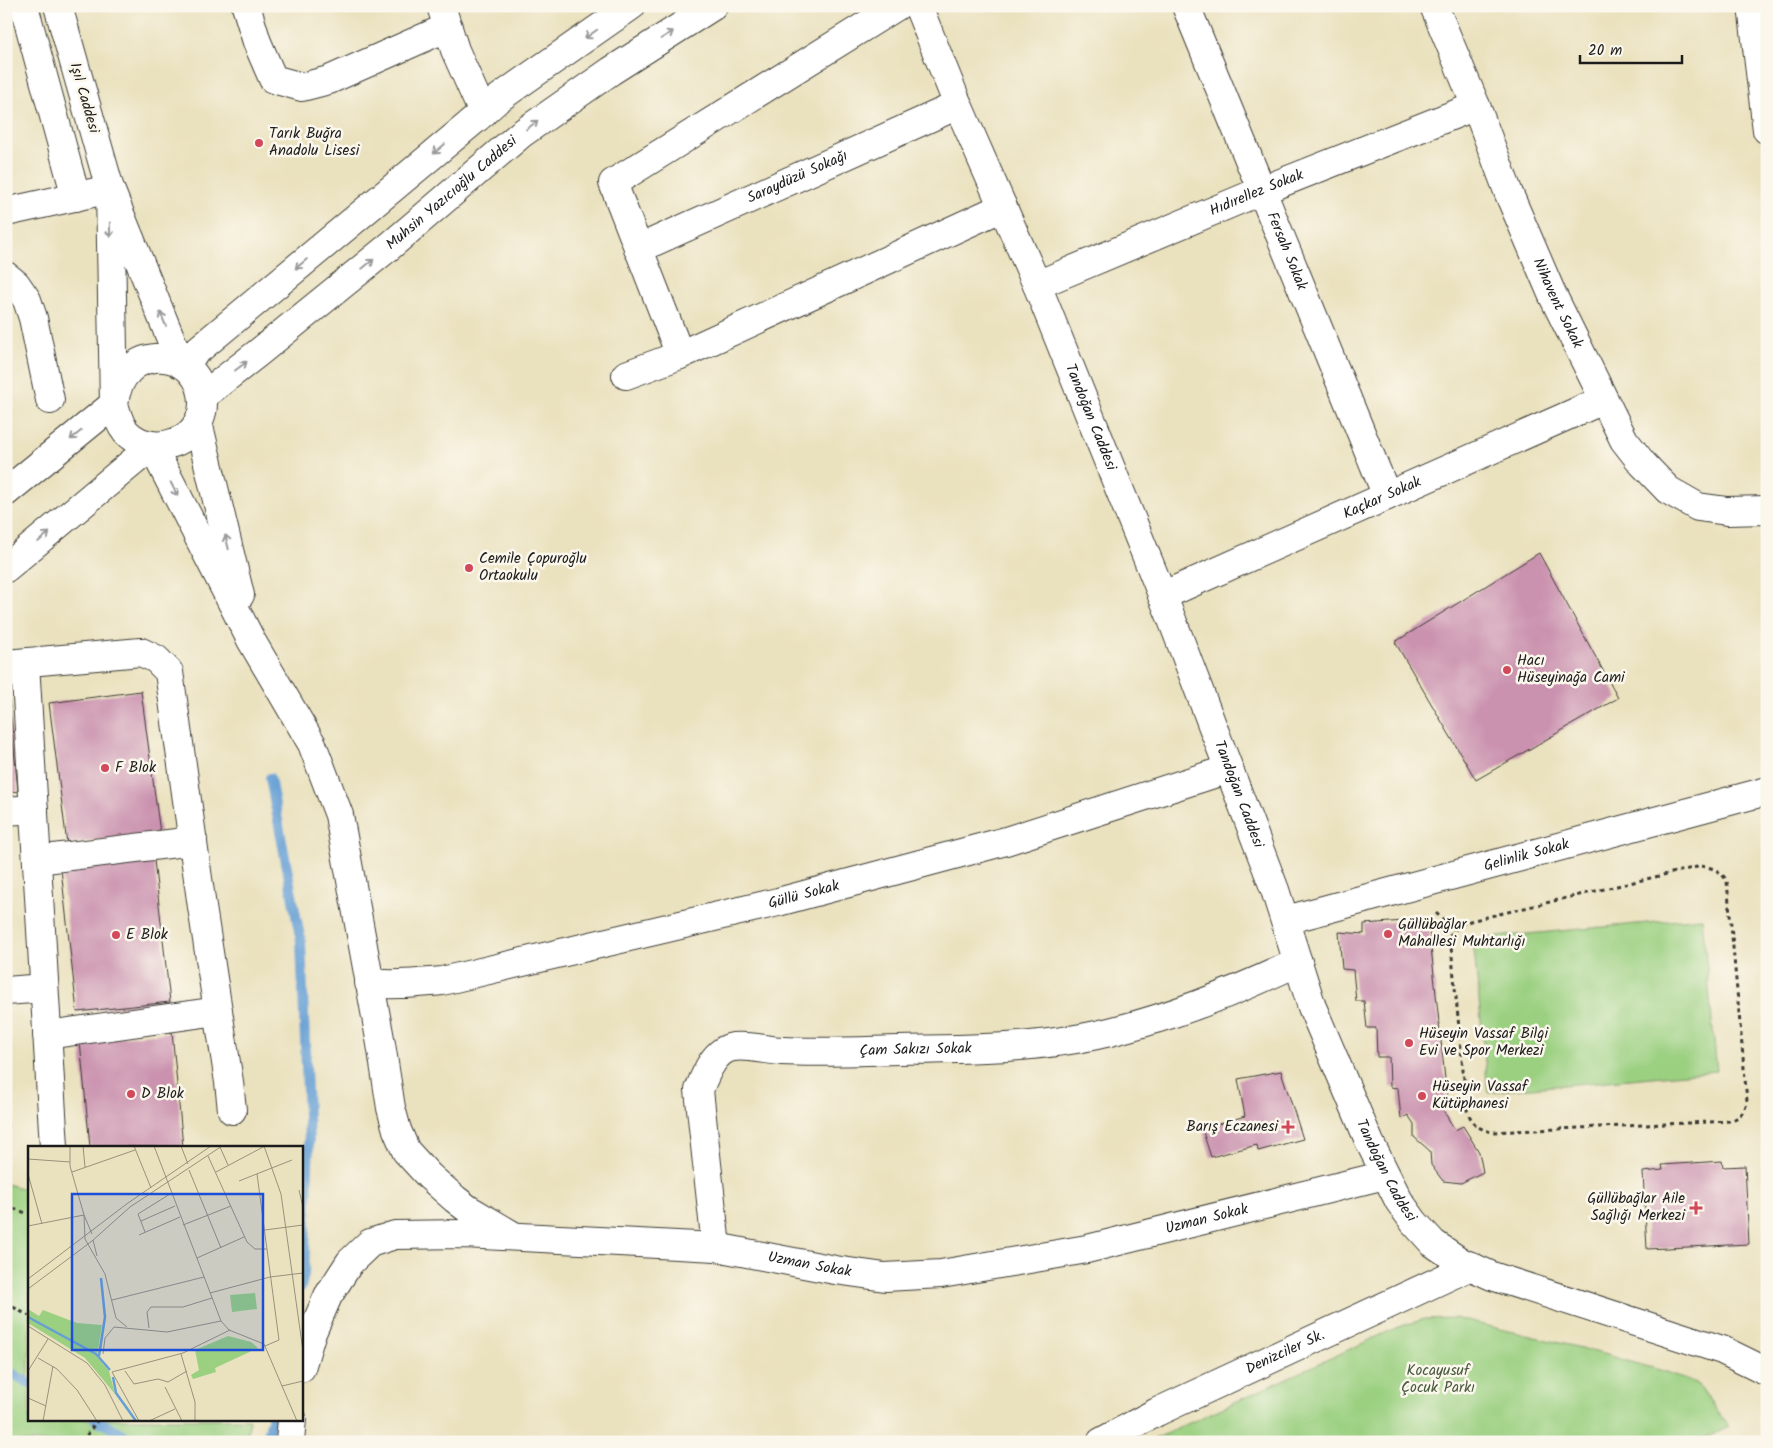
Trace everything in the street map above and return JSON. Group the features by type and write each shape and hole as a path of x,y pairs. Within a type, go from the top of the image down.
{"street":[{"path":"24,6 76,197"},
{"name":"Işıl Caddesi","path":"58,6 110,189"},
{"path":"246,6 257,42 273,79 302,87 328,80 444,17 455,50 483,113"},
{"path":"181,364 498,99 631,6"},
{"name":"Muhsin Yazıcıoğlu Caddesi","path":"203,396 390,246 521,134 603,76 713,6"},
{"path":"680,355 613,183 897,6"},
{"name":"Tandoğan Caddesi","path":"918,6 958,105 1037,285 1162,596 1230,769 1286,920 1312,1007 1385,1175 1399,1201 1414,1222 1433,1243 1460,1262 1492,1276 1722,1350 1767,1372"},
{"name":"Fersah Sokak","path":"1186,6 1387,496"},
{"name":"Nihavent Sokak","path":"1434,6 1476,106 1509,194 1552,294 1624,440 1642,463 1668,490 1698,507 1727,511 1767,510"},
{"path":"1752,6 1767,130"},
{"name":"Saraydüzü Sokağı","path":"638,249 958,105"},
{"name":"Hıdırellez Sokak","path":"1037,285 1263,190 1476,106"},
{"path":"6,212 110,189"},
{"path":"110,189 181,364"},
{"path":"6,492 114,404 121,378 130,368 142,361 155,358 168,359 181,364 192,372 199,383 203,396 203,409 198,422 190,433 179,441 166,446 152,446 138,441 126,432 118,419 114,404 110,189"},
{"path":"626,375 680,355 1003,207"},
{"path":"6,276 16,284 27,300 33,318 50,400"},
{"name":"Kaçkar Sokak","path":"1162,596 1603,400"},
{"path":"198,422 250,640"},
{"path":"6,568 152,446"},
{"path":"152,446 250,640 312,744 339,815 391,1108 397,1130 406,1150 428,1176 455,1199 468,1209 516,1237"},
{"path":"54,1146 34,808 15,663 142,652 163,664 169,672 232,1110"},
{"name":"Güllü Sokak","path":"369,983 384,985 442,981 778,902 1006,841 1230,769"},
{"name":"Gelinlik Sokak","path":"1286,920 1767,791"},
{"path":"6,811 34,808"},
{"path":"37,860 193,841"},
{"name":"Çam Sakızı Sokak","path":"716,1247 699,1090 706,1072 718,1056 731,1047 752,1046 779,1050 820,1051 976,1049 1030,1045 1074,1039 1130,1027 1232,993 1298,962"},
{"path":"6,991 44,988"},
{"path":"48,1035 218,1011"},
{"name":"Uzman Sokak","path":"302,1365 311,1334 328,1296 350,1262 370,1243 395,1235 429,1234 516,1237 716,1247 836,1270 886,1277 941,1274 1087,1249 1385,1175"},
{"name":"Denizciler Sk.","path":"1101,1442 1157,1412 1471,1266"},
{"path":"290,1442 292,1420"}],"path":[{"path":"1701,866 1713,868 1722,873 1727,881 1747,1101 1746,1109 1740,1116 1731,1121 1492,1132 1478,1128 1471,1121 1467,1110 1450,936 1454,930 1468,922 1680,870 1701,866"},
{"path":"6,1206 28,1214"},
{"path":"6,1304 28,1315"},
{"path":"82,1442 97,1420"}],"green space":[{"path":"1702,918 1717,1071 1488,1092 1473,939"},
{"path":"6,1184 28,1190 28,1420 250,1420 246,1442 6,1442"},
{"name":"Kocayusuf Çocuk Parkı","path":"1454,1318 1581,1348 1667,1372 1699,1385 1728,1427 1695,1442 1148,1442 1398,1327 1425,1319"}],"building":[{"name":"Hacı Hüseyinağa Cami","path":"1539,553 1618,698 1476,780 1395,642"},
{"name":"F Blok","path":"141,691 160,833 67,844 49,703"},
{"path":"9,698 18,791 6,793 6,699"},
{"name":"E Blok","path":"154,860 170,1002 77,1012 61,869"},
{"name":"Hüseyin Vassaf Bilgi Evi ve Spor Merkezi","path":"1404,921 1402,930 1429,928 1448,1107 1443,1110 1455,1130 1463,1126 1479,1152 1483,1172 1461,1183 1443,1181 1431,1165 1430,1151 1414,1137 1414,1124 1408,1115 1401,1119 1398,1088 1390,1087 1389,1057 1377,1057 1376,1028 1367,1028 1364,1001 1356,1001 1353,970 1342,969 1339,932 1364,934 1364,924"},
{"name":"D Blok","path":"172,1032 183,1146 90,1146 80,1041"},
{"path":"1281,1071 1303,1139 1258,1151 1257,1145 1211,1157 1202,1129 1245,1116 1238,1079"},
{"path":"6,1125 8,1125 9,1143 6,1143"},
{"name":"Güllübağlar Aile Sağlığı Merkezi","path":"1722,1161 1723,1167 1745,1166 1749,1244 1647,1249 1643,1172 1663,1170 1662,1165"}],"waterway":[{"path":"270,778 301,942 309,1141 304,1275 302,1283"},
{"path":"6,1370 28,1382"},
{"path":"97,1420 137,1442"},
{"path":"266,1442 272,1420"}],"place":[{"name":"Tarık Buğra Anadolu Lisesi","path":"259,143"},
{"name":"Cemile Çopuroğlu Ortaokulu","path":"469,568"},
{"name":"Hacı Hüseyinağa Cami","path":"1507,670"},
{"name":"F Blok","path":"105,768"},
{"name":"Güllübağlar Mahallesi Muhtarlığı","path":"1388,934"},
{"name":"E Blok","path":"116,935"},
{"name":"Hüseyin Vassaf Bilgi Evi ve Spor Merkezi","path":"1409,1043"},
{"name":"D Blok","path":"131,1094"},
{"name":"Hüseyin Vassaf Kütüphanesi","path":"1422,1096"},
{"name":"Barış Eczanesi","path":"1288,1127"},
{"name":"Güllübağlar Aile Sağlığı Merkezi","path":"1696,1208"}]}
